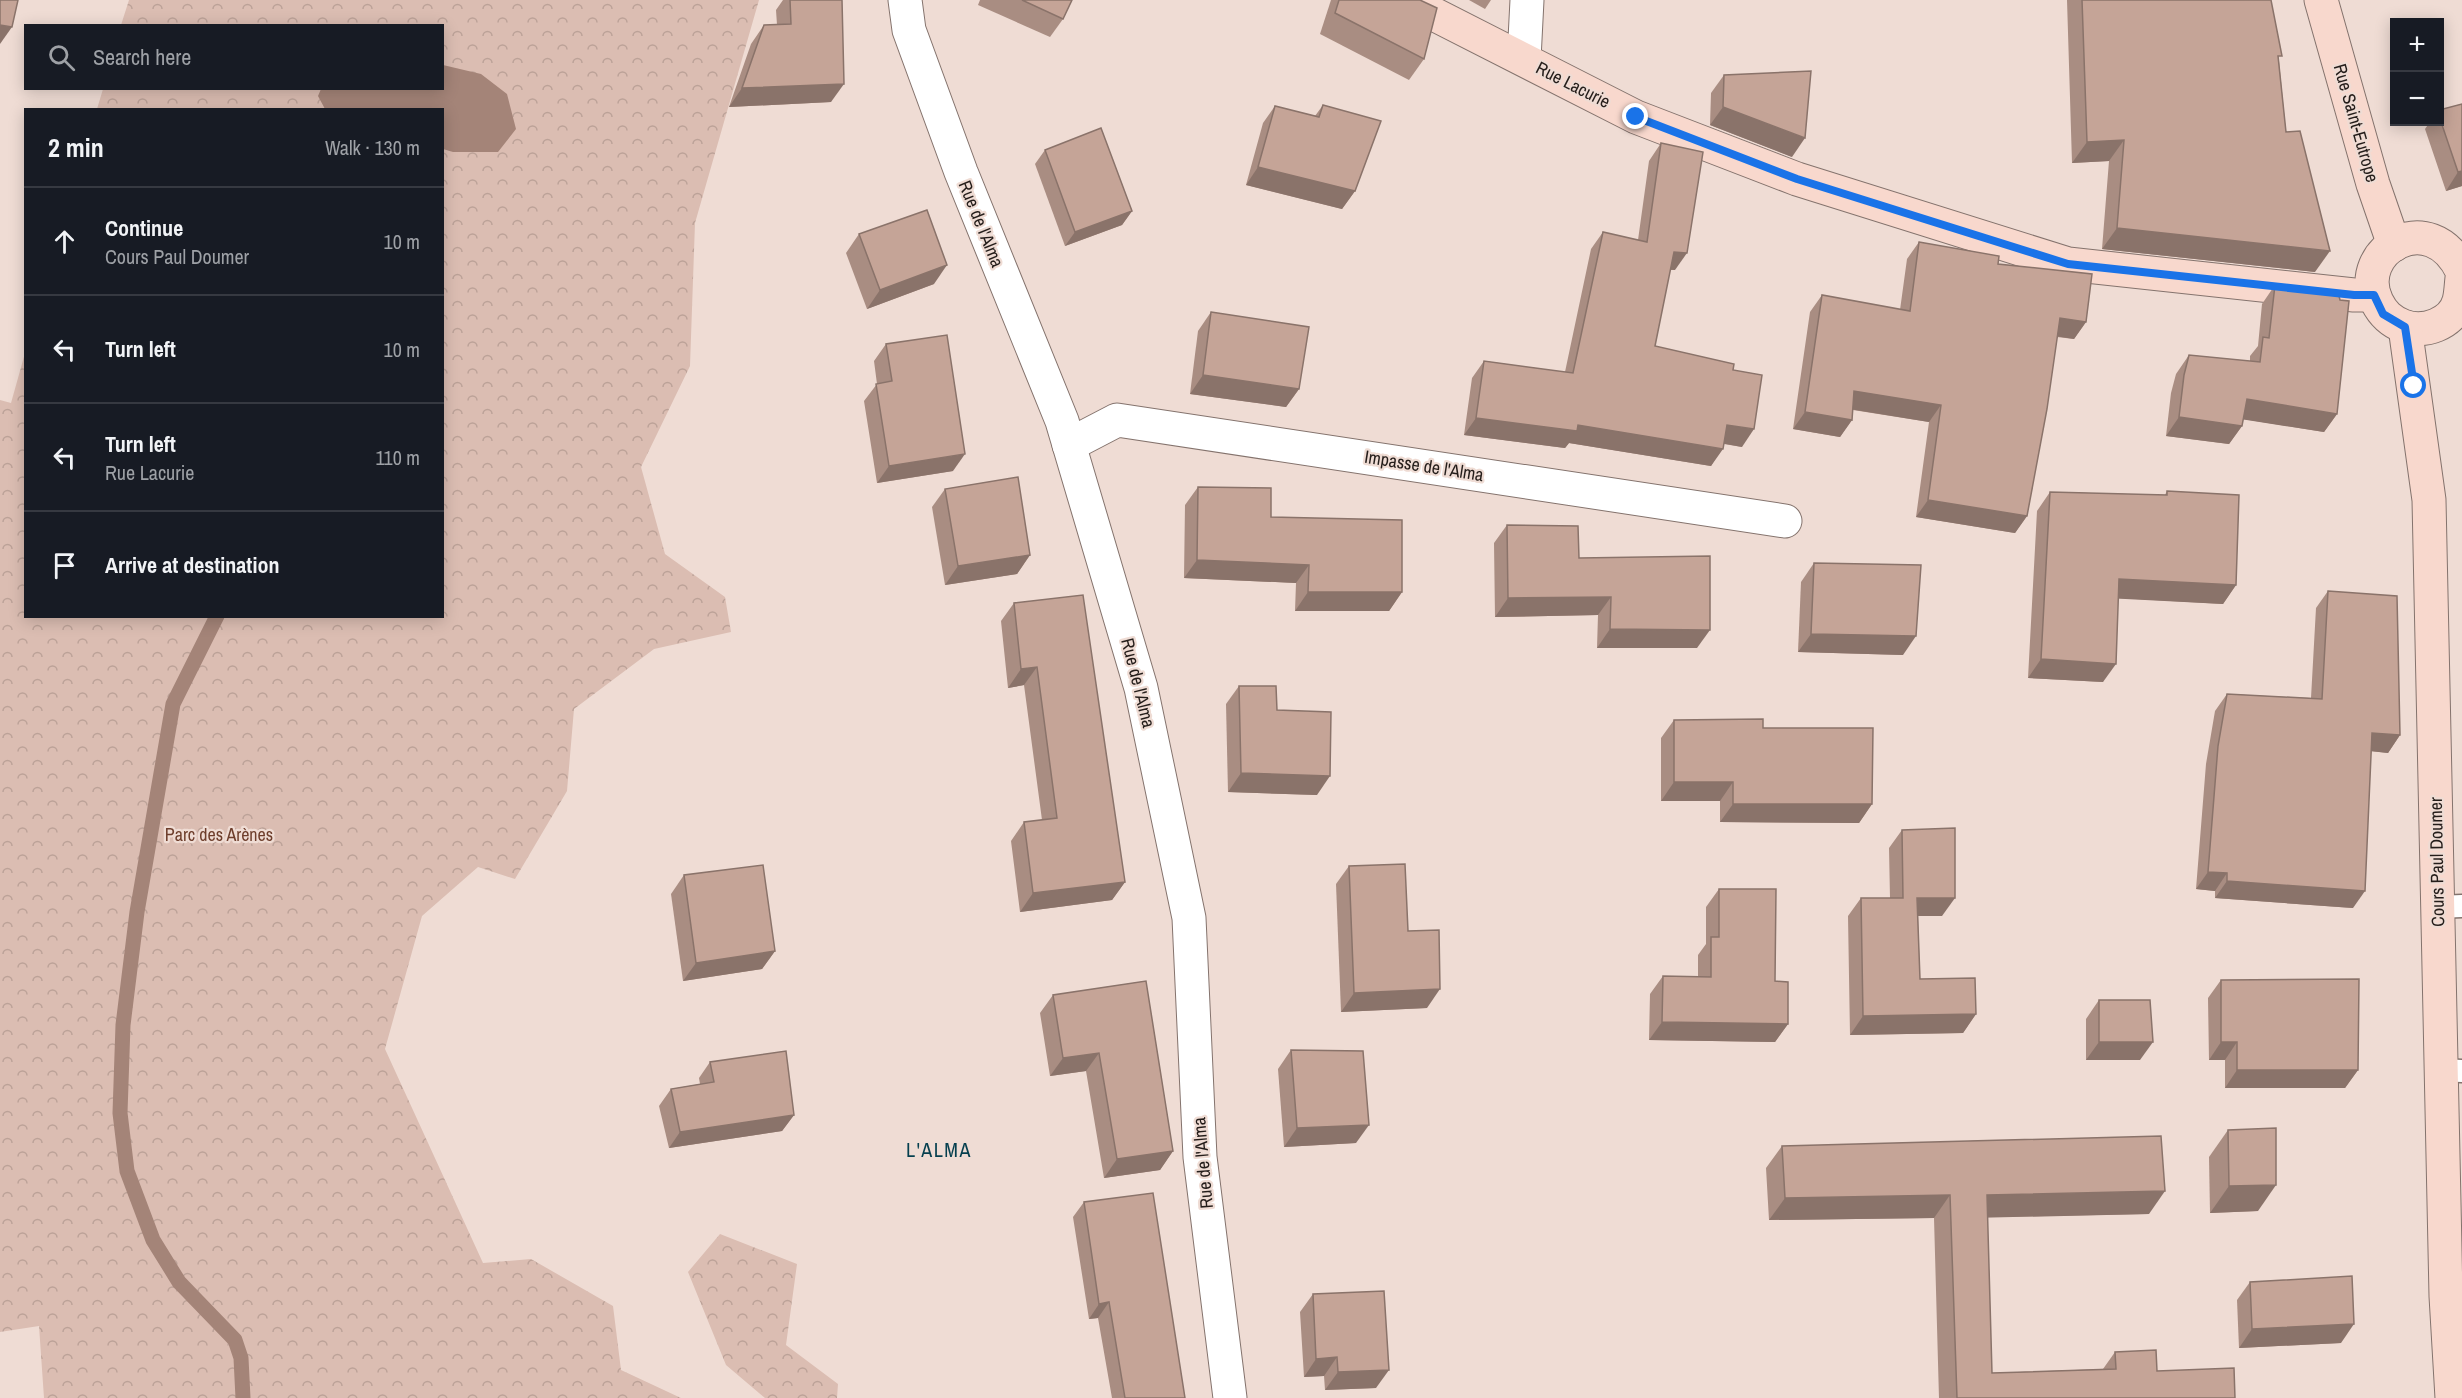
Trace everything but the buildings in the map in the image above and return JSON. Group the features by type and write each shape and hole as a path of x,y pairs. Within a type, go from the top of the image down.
{"street":[{"name":"Rue de l'Alma","path":"905,0 909,30 960,172 1062,421 1141,688 1189,918 1200,1157 1230,1398"},
{"name":"Rue Lacurie","path":"1406,0 1636,117 1786,175 2068,264 2354,295 2374,295"},
{"path":"1524,59 1527,0"},
{"name":"Rue Saint-Eutrope","path":"2321,0 2373,184 2394,245"},
{"path":"2462,271 2447,248 2434,240 2419,237 2394,245 2380,257 2373,271 2372,286 2383,314 2405,327 2425,329 2439,324 2459,303 2462,279"},
{"name":"Cours Paul Doumer","path":"2405,327 2429,500 2450,906 2451,1071 2446,1296 2452,1398"},
{"name":"Impasse de l'Alma","path":"1069,445 1117,420 1785,521"}],"green space":[{"name":"Parc des Arènes","path":"129,0 759,0 695,223 690,366 641,467 665,554 725,597 731,632 654,649 574,709 567,791 515,879 478,867 422,916 385,1049 483,1263 531,1259 613,1306 621,1370 681,1398 44,1398 39,1326 0,1332 0,400 11,403 24,357 24,618 444,618 444,108 97,108 103,90 444,90 444,24 121,24"},
{"path":"720,1234 797,1264 786,1345 838,1384 837,1398 765,1398 726,1365 688,1272"}],"shaded area":[{"path":"444,65 481,74 507,94 516,129 498,152 453,152 444,149 444,108 324,108 318,96 321,90 444,90"}],"waterway":[{"path":"216,618 173,704 137,912 123,1025 120,1113 127,1171 153,1240 179,1282 235,1340 241,1358 243,1398"}],"district":[{"name":"L'ALMA","path":"939,1150"}],"route":[{"path":"1636,117 1797,179 2068,264 2354,295 2374,295 2383,314 2405,327 2414,386"}]}
